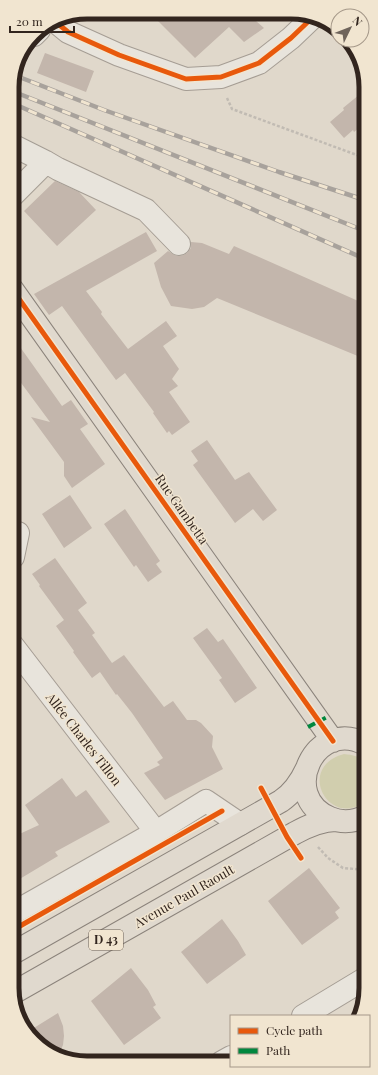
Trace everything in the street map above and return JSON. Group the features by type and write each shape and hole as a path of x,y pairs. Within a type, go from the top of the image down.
{"main road":[{"name":"Rue Gambetta","path":"19,303 354,741"},
{"path":"336,820 321,813 310,800 305,784 307,768 315,753 323,746 354,741"},
{"name":"D 43","path":"19,950 284,799 298,784 307,768"},
{"name":"Avenue Paul Raoult","path":"19,990 295,833 323,821 347,821 359,819"}],"street":[{"path":"59,25 68,32 119,55 186,79 221,77 259,63 291,38 308,21"},
{"path":"19,148 58,169 146,210 179,244"},
{"path":"19,189 46,162"},
{"name":"Allée Charles Tillon","path":"19,654 156,832"},
{"path":"19,910 156,832 206,800 240,824"},
{"path":"307,1015 359,982"}],"path":[{"path":"218,77 232,109 359,156"},
{"path":"326,845 318,847 328,858 343,868 359,869"}],"shaded area":[{"path":"344,754 359,757 359,804 352,808 340,808 330,802 323,793 320,782 322,771 329,761"}],"building":[{"path":"156,19 254,19 264,28 244,42 229,27 195,58"},
{"path":"45,53 94,71 86,92 37,73"},
{"path":"359,95 359,128 354,132 353,130 344,138 330,122 344,110 343,108"},
{"path":"55,181 79,192 96,210 57,246 24,211"},
{"path":"146,232 157,251 86,291 102,312 101,314 128,349 166,321 177,336 163,346 179,369 172,379 178,386 169,392 190,422 172,435 169,431 167,433 153,413 154,412 125,373 116,380 62,306 49,315 34,294"},
{"path":"191,242 202,243 229,254 234,246 359,301 359,357 217,298 204,307 192,309 171,306 161,287 154,263 168,251 176,256 182,256 191,248"},
{"path":"19,345 62,406 71,400 88,424 80,429 105,464 72,488 64,476 64,462 31,417 50,422 19,380"},
{"path":"207,440 235,480 249,472 277,510 263,521 253,509 235,523 193,465 198,461 191,451"},
{"path":"70,495 92,528 64,548 42,514"},
{"path":"125,509 160,561 156,564 162,572 148,582 136,565 134,567 104,524"},
{"path":"55,558 87,603 78,610 95,633 92,635 112,663 124,655 164,707 173,701 187,720 196,720 201,723 213,736 212,747 223,769 165,800 144,773 160,765 157,762 163,758 132,713 117,694 116,695 100,672 92,678 73,652 74,651 56,626 64,620 32,574"},
{"path":"207,628 218,642 223,639 257,688 235,703 219,680 222,678 193,638"},
{"path":"62,778 76,797 86,790 110,822 55,852 58,856 19,879 19,834 39,825 25,805"},
{"path":"309,868 340,908 335,912 339,918 302,945 268,901"},
{"path":"222,919 246,955 207,984 181,952"},
{"path":"131,968 148,990 156,1005 153,1007 161,1018 124,1045 91,1001"},
{"path":"58,1013 63,1026 64,1036 60,1051 46,1042 33,1029"}],"railway":[{"path":"20,77 104,110 279,172 359,198"},
{"path":"19,94 359,229"},
{"path":"19,106 359,256"}],"marked path":[{"path":"308,727 329,716"}],"cycle path":[{"path":"59,25 68,32 119,55 186,79 221,77 259,63 291,38 308,21"},
{"path":"19,299 333,741"},
{"path":"261,788 287,837 301,858"},
{"path":"19,927 222,811"}]}
